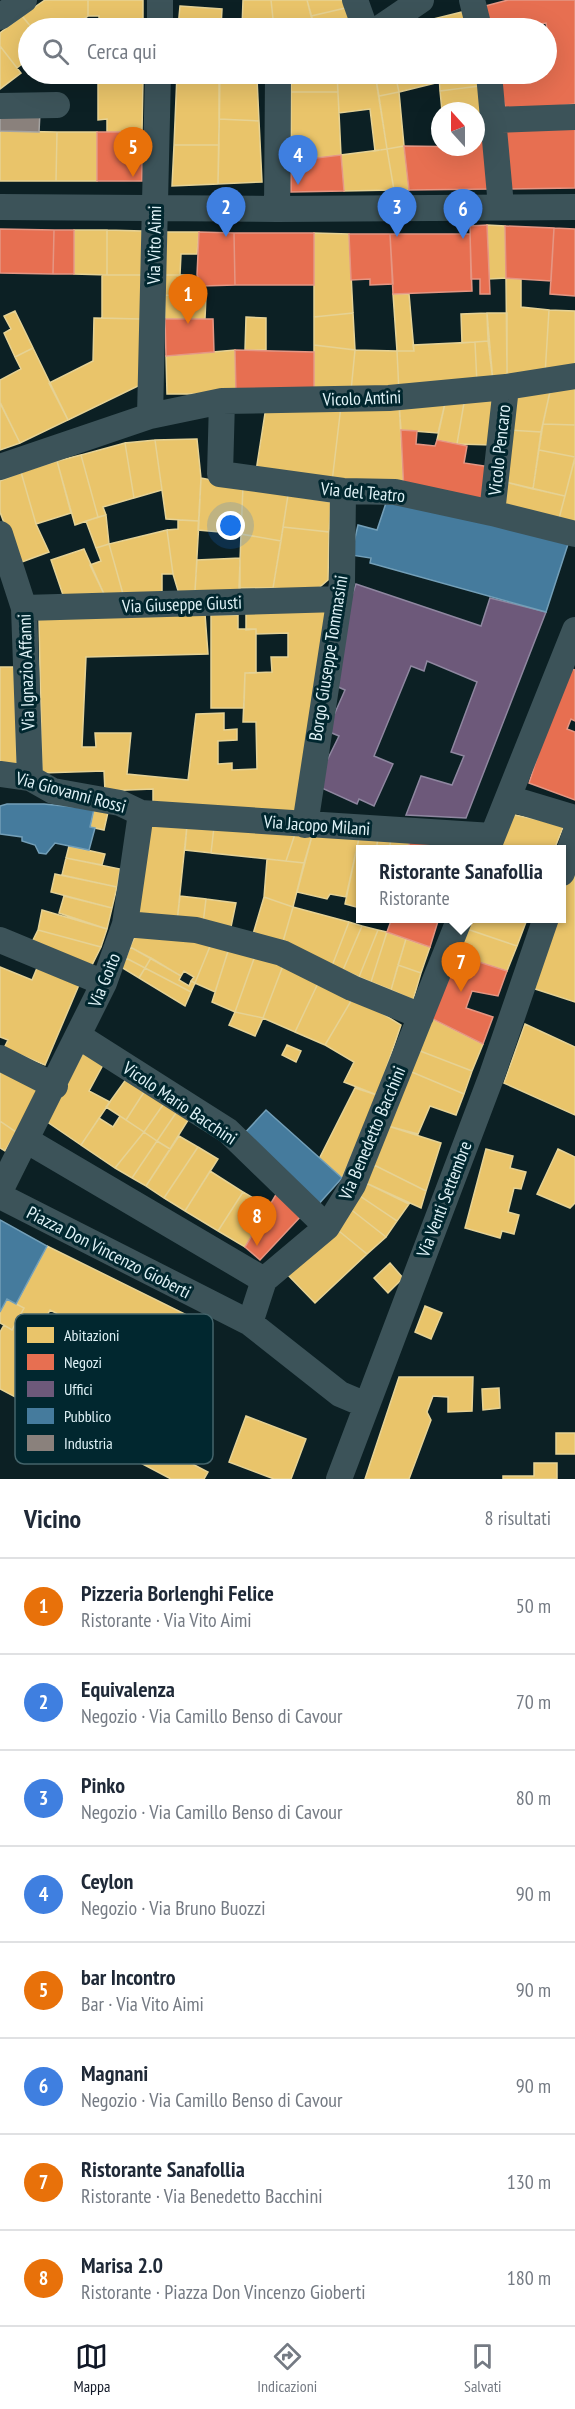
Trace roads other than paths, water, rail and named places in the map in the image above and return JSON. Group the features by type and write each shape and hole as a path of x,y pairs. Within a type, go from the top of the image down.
{"street":[{"path":"0,17 24,0"},
{"path":"160,0 160,18"},
{"path":"355,0 361,18"},
{"path":"394,18 419,0"},
{"path":"472,0 476,18"},
{"name":"Via Vito Aimi","path":"150,416 158,84"},
{"path":"277,209 278,84"},
{"path":"490,84 501,206"},
{"path":"0,106 57,105"},
{"path":"493,120 575,117"},
{"path":"0,207 154,209 575,207"},
{"name":"Vicolo Antini","path":"0,468 150,416 222,401 389,398 506,387 575,376"},
{"name":"Vicolo Pencaro","path":"492,513 506,387"},
{"name":"Via del Teatro","path":"222,401 220,474 343,491 394,492 575,534"},
{"name":"Borgo Giuseppe Tommasini","path":"304,825 342,583 343,491"},
{"name":"Via Ignazio Affanni","path":"0,534 24,608 30,778"},
{"name":"Via Giuseppe Giusti","path":"24,608 339,599"},
{"path":"490,843 575,630"},
{"name":"Via Giovanni Rossi","path":"0,774 30,778 53,791 120,803 141,813"},
{"path":"508,798 575,818"},
{"name":"Via Jacopo Milani","path":"141,813 304,825 490,843"},
{"name":"Via Goito","path":"55,1086 104,983 125,924 141,813"},
{"path":"566,859 575,834"},
{"name":"Via Benedetto Bacchini","path":"272,1274 327,1227 352,1185 458,923"},
{"name":"Via Venti Settembre","path":"339,1479 492,1075 544,923"},
{"path":"125,924 196,930 282,953 352,987 421,1016"},
{"path":"0,940 104,983"},
{"name":"Vicolo Mario Bacchini","path":"80,1037 228,1131 327,1227"},
{"path":"0,1058 55,1086"},
{"name":"Piazza Don Vincenzo Gioberti","path":"55,1086 0,1194 250,1323 340,1394 366,1405"},
{"path":"26,1140 272,1274 250,1323"}],"place":[{"name":"bar Incontro","path":"133,177"},
{"name":"Ceylon","path":"298,185"},
{"name":"Equivalenza","path":"226,237"},
{"name":"Pinko","path":"397,237"},
{"name":"Magnani","path":"463,239"},
{"name":"Pizzeria Borlenghi Felice","path":"188,324"},
{"name":"Ristorante Sanafollia","path":"461,992"},
{"name":"Marisa 2.0","path":"257,1246"}]}
